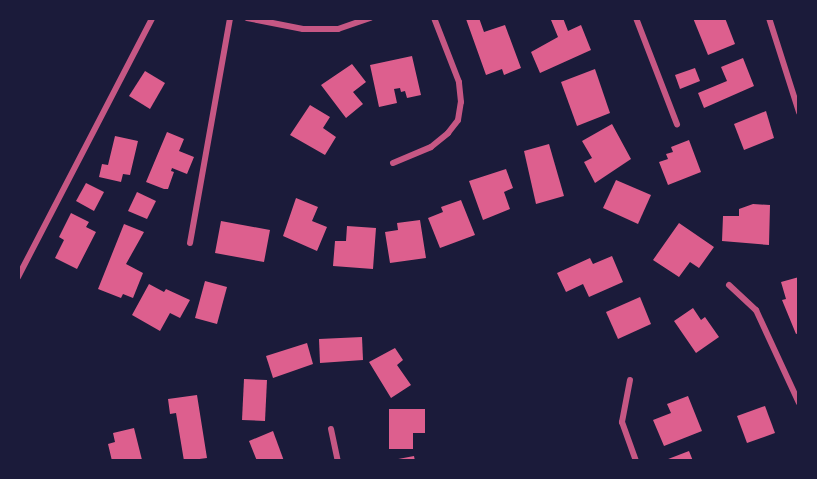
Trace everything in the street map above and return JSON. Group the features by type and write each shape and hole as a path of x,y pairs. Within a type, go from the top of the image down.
{"street":[{"path":"18,277 152,18"},
{"path":"190,243 230,18"},
{"path":"247,18 303,29 338,28 370,18"},
{"path":"393,163 431,147 448,133 458,120 461,102 459,82 434,18"},
{"path":"636,18 678,124"},
{"path":"769,18 799,112"},
{"path":"729,285 756,310 799,402"},
{"path":"630,380 622,422 636,461"},
{"path":"331,429 338,461"}],"building":[{"path":"479,18 484,32 505,25 521,68 504,75 502,69 486,75 466,19"},
{"path":"563,18 568,31 581,25 591,50 540,73 531,52 558,37 551,20"},
{"path":"693,18 725,18 735,44 708,55"},
{"path":"412,56 421,95 407,98 405,91 401,92 400,88 394,89 397,103 379,107 370,65"},
{"path":"743,58 754,86 704,108 698,93 727,81 721,67"},
{"path":"352,64 366,82 353,92 363,104 346,118 321,85"},
{"path":"695,68 700,81 680,89 675,75"},
{"path":"595,69 610,113 577,126 561,82"},
{"path":"145,71 165,83 150,109 129,96"},
{"path":"310,105 330,117 323,128 336,137 325,155 290,135"},
{"path":"766,111 774,138 744,150 734,124"},
{"path":"612,124 631,159 595,183 584,162 592,158 582,141"},
{"path":"167,132 184,139 179,151 194,157 187,174 172,168 171,171 174,172 168,189 164,189 146,182"},
{"path":"115,136 138,141 130,175 123,174 121,182 99,177 102,164 108,165"},
{"path":"689,140 701,172 668,185 659,162 668,159 666,154 673,152 671,147"},
{"path":"549,144 564,196 536,204 524,151"},
{"path":"506,169 513,188 504,192 510,209 483,220 469,181"},
{"path":"616,180 651,195 638,224 603,208"},
{"path":"86,183 104,192 94,211 76,201"},
{"path":"137,192 156,201 147,219 128,211"},
{"path":"296,198 318,207 312,221 327,227 317,251 283,236"},
{"path":"461,200 475,235 440,248 428,218 443,212 441,207"},
{"path":"753,204 770,205 769,245 722,241 723,216 739,216 739,209"},
{"path":"71,213 89,222 86,227 96,232 77,269 55,258 64,240 59,237"},
{"path":"420,220 426,258 390,263 385,232 398,230 397,223"},
{"path":"221,221 270,230 264,262 215,253"},
{"path":"679,223 714,247 699,268 690,262 679,277 653,260"},
{"path":"124,224 144,232 126,264 143,273 133,298 123,294 121,298 98,289"},
{"path":"347,226 376,228 373,269 333,266 335,241 346,241"},
{"path":"612,256 623,282 589,297 583,284 566,292 557,273 590,258 593,264"},
{"path":"799,277 799,333 796,334 782,300 786,299 781,282"},
{"path":"205,281 227,287 217,324 195,318"},
{"path":"149,284 164,292 166,289 190,300 180,318 170,313 160,331 132,315"},
{"path":"640,297 651,324 618,339 606,312"},
{"path":"693,308 701,320 705,317 719,337 696,353 674,321"},
{"path":"362,337 363,360 320,363 319,339"},
{"path":"307,343 313,364 273,378 266,356"},
{"path":"395,348 403,360 397,365 411,385 391,398 369,362"},
{"path":"244,379 267,380 265,421 242,420"},
{"path":"197,395 207,458 184,461 176,413 170,414 168,399"},
{"path":"688,396 702,431 664,446 653,420 671,413 667,404"},
{"path":"765,406 775,433 747,443 737,416"},
{"path":"389,409 425,409 425,433 413,433 413,449 389,449"},
{"path":"134,428 142,460 112,461 108,444 115,442 113,433"},
{"path":"273,431 284,461 257,461 249,441"},
{"path":"689,451 693,461 663,461"},
{"path":"414,456 415,461 393,460"}]}
